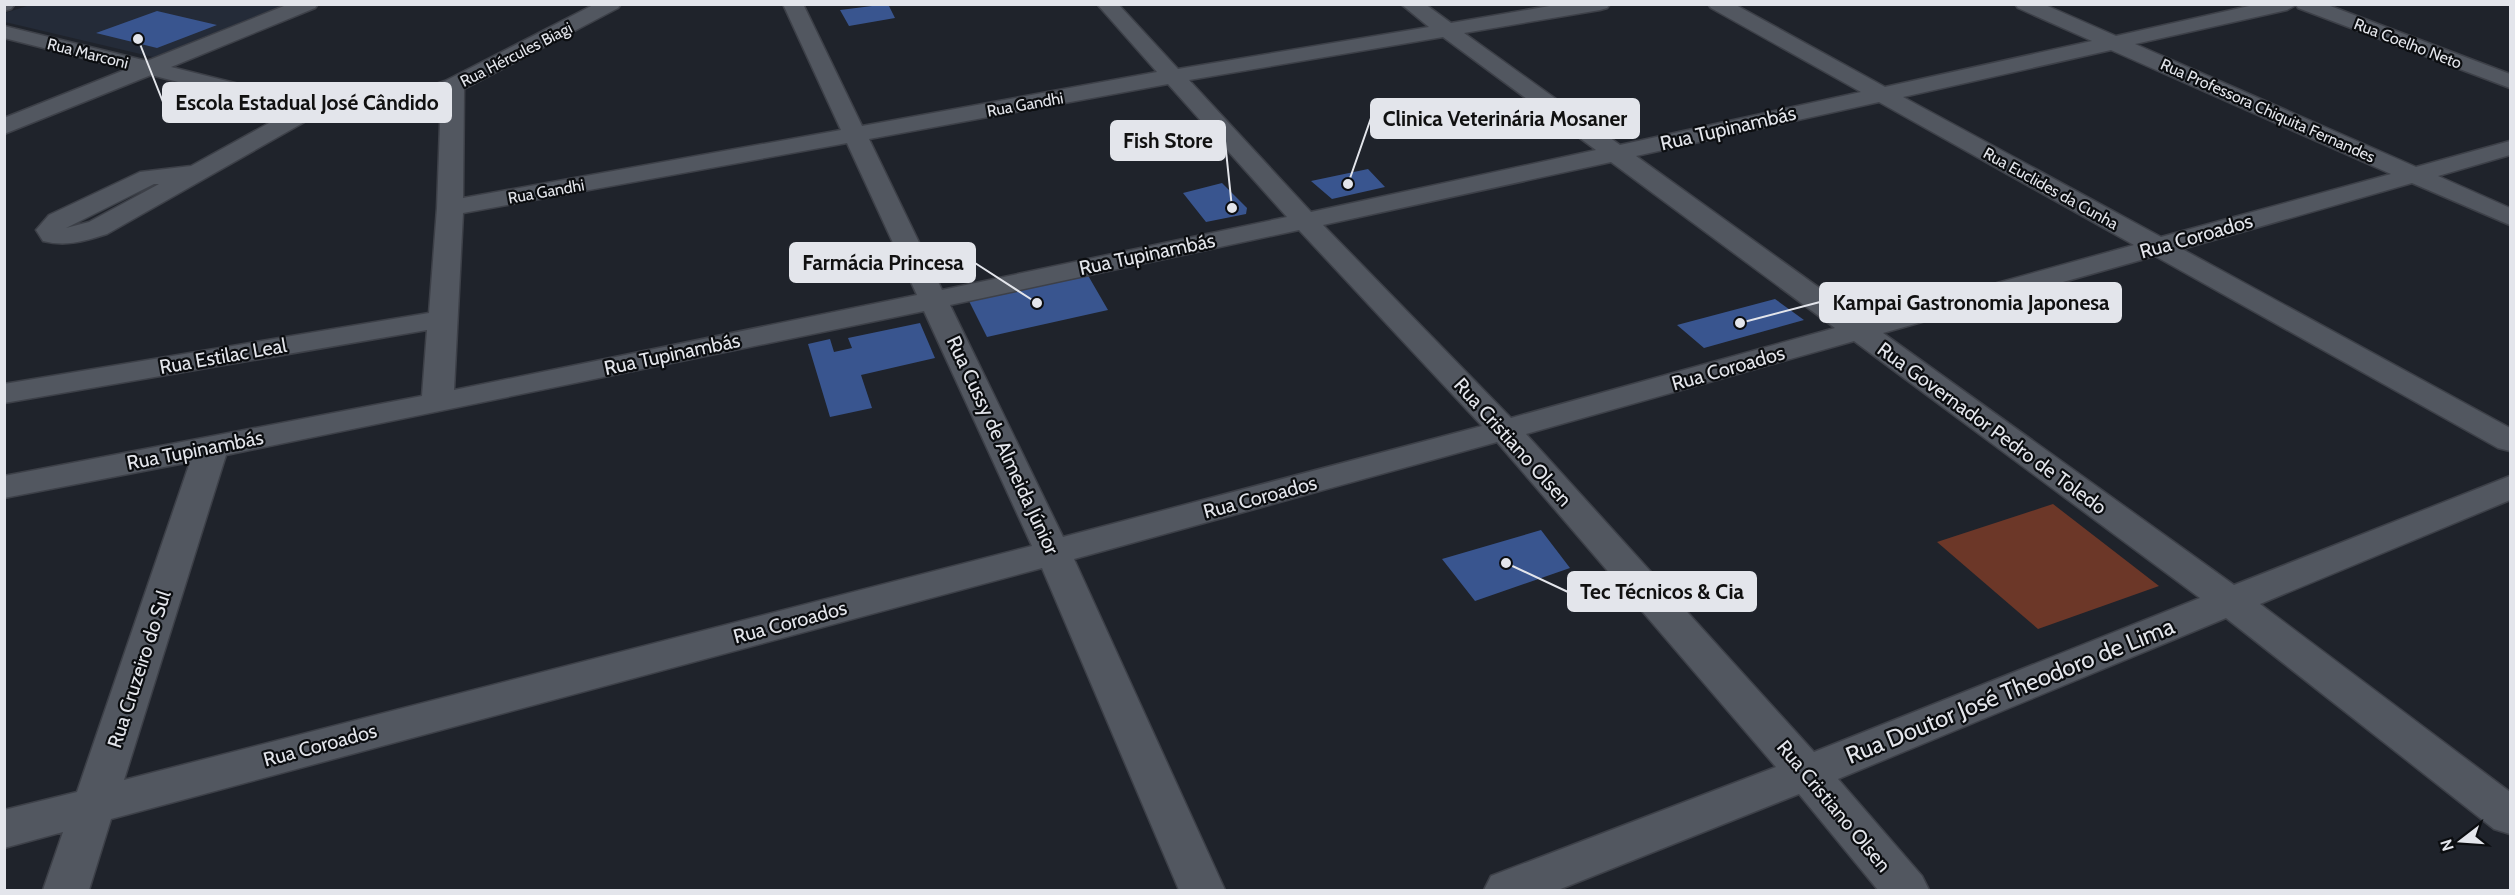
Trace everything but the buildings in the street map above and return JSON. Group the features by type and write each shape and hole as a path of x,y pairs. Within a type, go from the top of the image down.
{"street":[{"path":"4,127 308,4"},
{"name":"Rua Hércules Biagi","path":"453,86 611,4"},
{"name":"Rua Cristiano Olsen","path":"1107,4 1304,220 1504,430 1807,773 1906,891"},
{"name":"Rua Governador Pedro de Toledo","path":"1411,4 2230,601 2511,816"},
{"name":"Rua Gandhi","path":"450,208 1174,76 1600,4"},
{"name":"Rua Euclides da Cunha","path":"1718,4 2511,441"},
{"name":"Rua Professora Chiquita Fernandes","path":"2025,4 2511,217"},
{"name":"Rua Tupinambás","path":"4,487 437,403 934,300 1615,153 2287,4"},
{"name":"Rua Coelho Neto","path":"2305,4 2511,81"},
{"name":"Rua Cussy de Almeida Júnior","path":"793,5 1053,553 1202,891"},
{"name":"Rua Marconi","path":"4,32 311,109 355,110 394,105 453,86"},
{"path":"437,403 450,208 453,86"},
{"path":"195,174 158,176 140,181 58,221 49,230 52,235 72,236 98,228 195,174 311,109"},
{"name":"Rua Coroados","path":"4,829 1053,553 1504,430 2511,148"},
{"name":"Rua Estilac Leal","path":"4,394 442,319"},
{"name":"Rua Cruzeiro do Sul","path":"66,891 212,446"},
{"name":"Rua Doutor José Theodoro de Lima","path":"1507,891 1807,773 2511,488"}],"shaded area":[{"path":"30,5 285,5 153,57 5,22 5,13"},
{"path":"2053,504 2159,586 2038,629 1937,542"}],"place":[{"name":"Escola Estadual José Cândido","path":"138,39"},
{"name":"Clinica Veterinária Mosaner","path":"1348,184"},
{"name":"Fish Store","path":"1232,208"},
{"name":"Farmácia Princesa","path":"1037,303"},
{"name":"Kampai Gastronomia Japonesa","path":"1740,323"},
{"name":"Tec Técnicos & Cia","path":"1506,563"}]}
